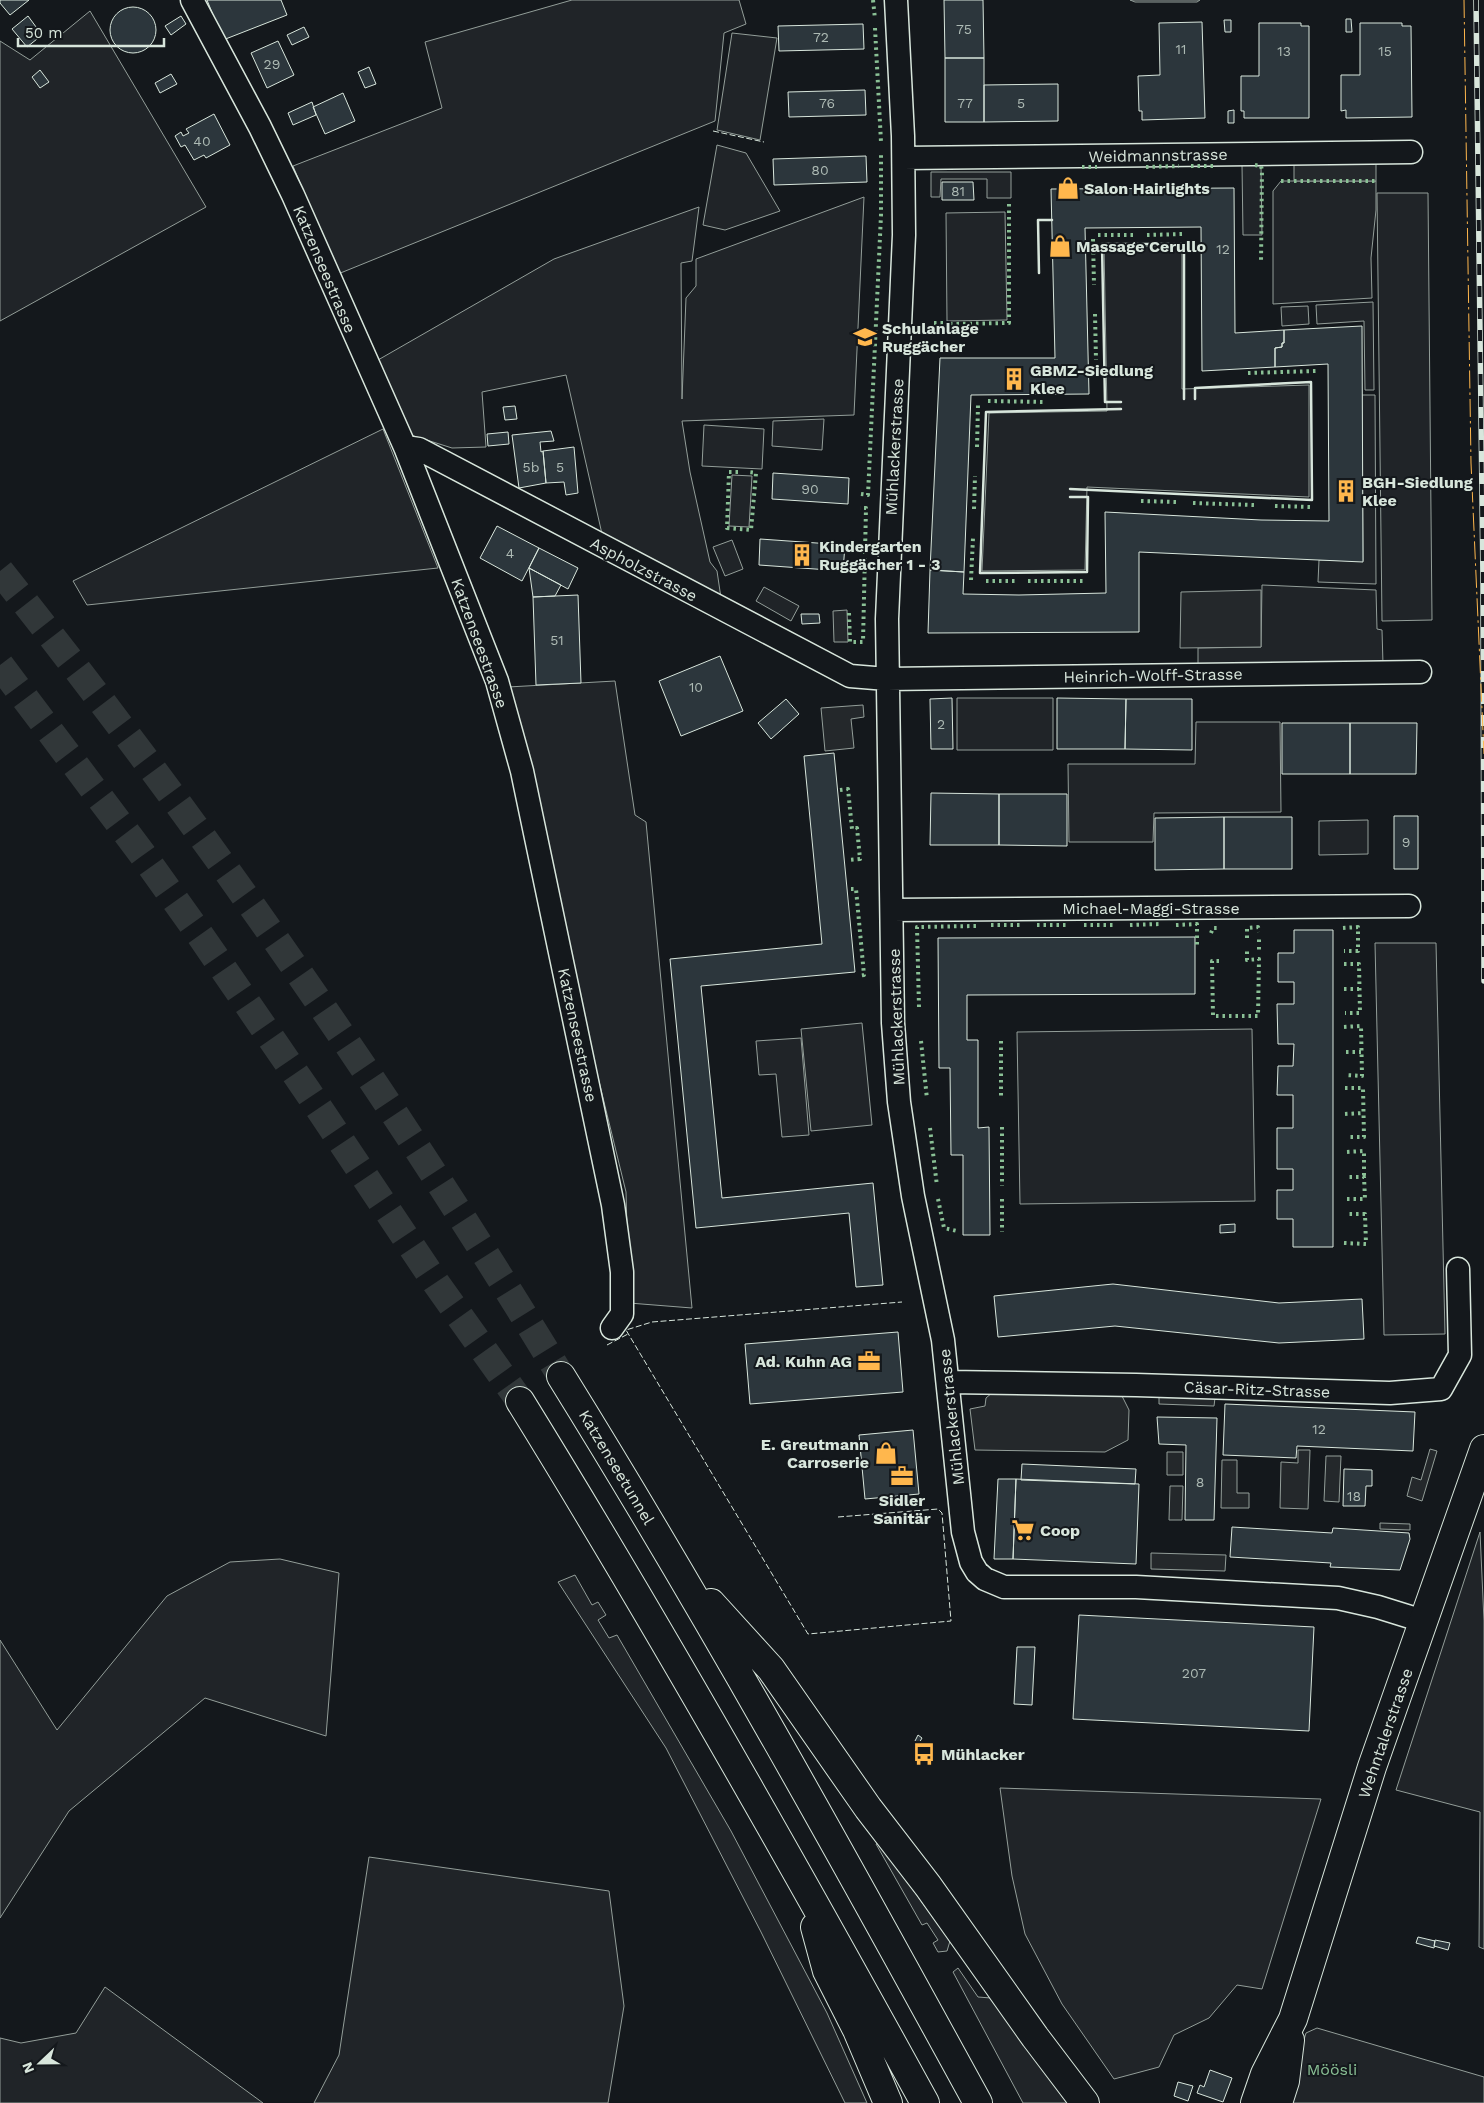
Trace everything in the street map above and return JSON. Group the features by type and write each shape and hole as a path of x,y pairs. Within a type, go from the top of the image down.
{"main road":[{"name":"Katzenseetunnel","path":"561,1376 672,1560"},
{"path":"520,1401 658,1631 804,1884 925,2103"},
{"name":"Wehntalerstrasse","path":"1255,2103 1265,2074 1293,2019 1372,1767 1484,1449"},
{"path":"672,1560 802,1786 978,2103"},
{"path":"672,1560 771,1669 868,1808 938,1900 1040,2044 1086,2103"},
{"path":"804,1884 827,1971 857,2030 888,2103"},
{"name":"Wehntalerstrasse","path":"1278,2103 1285,2080 1293,2019"}],"street":[{"name":"Katzenseestrasse","path":"192,0 260,127 293,196 405,447 497,681 522,771 614,1205 622,1272 622,1314 612,1328"},
{"name":"Mühlackerstrasse","path":"896,0 904,158 904,235 888,577 887,679 893,1023 900,1102 913,1196 943,1340 959,1503 966,1546 971,1562 985,1580 1004,1587 1136,1587 1338,1598 1378,1607 1423,1621"},
{"name":"Weidmannstrasse","path":"904,158 1411,152"},
{"name":"Aspholzstrasse","path":"405,447 419,449 850,676 887,679"},
{"name":"Heinrich-Wolff-Strasse","path":"887,679 1420,672"},
{"name":"Michael-Maggi-Strasse","path":"892,910 1409,906"},
{"name":"Cäsar-Ritz-Strasse","path":"948,1382 1136,1384 1390,1393 1441,1389 1460,1355 1458,1269"}],"green space":[{"path":"572,0 739,0 746,24 724,33 715,121 338,274 293,166 442,108 425,42"},
{"path":"1130,0 1200,0 1197,2 1135,2"},
{"path":"90,11 206,207 0,321 0,41 30,60"},
{"path":"732,33 777,38 760,140 717,130"},
{"path":"717,145 746,153 780,211 725,230 703,225"},
{"path":"1242,165 1261,166 1262,235 1243,235"},
{"path":"931,172 1011,172 1011,198 987,198 987,179 941,179 940,197 931,197"},
{"path":"1281,181 1376,181 1376,210 1371,258 1372,298 1273,304 1273,191"},
{"path":"1377,193 1428,193 1432,620 1382,621"},
{"path":"864,197 854,415 682,421 690,472 710,562 717,571 721,598 602,534 566,375 482,392 486,447 452,448 411,435 378,360 554,259 699,207 692,261 681,263 682,399 686,298 696,286 696,259"},
{"path":"1005,212 1007,320 947,321 946,213"},
{"path":"1104,246 1182,246 1182,389 1309,385 1309,497 1087,487 1085,570 982,571 989,413 1107,411"},
{"path":"1373,302 1374,390 1365,390 1364,321 1317,324 1316,305"},
{"path":"1308,306 1309,324 1282,326 1281,307"},
{"path":"1362,395 1375,395 1376,584 1318,582 1319,560 1363,561"},
{"path":"824,419 822,450 772,446 773,421"},
{"path":"704,425 764,429 762,469 702,466"},
{"path":"383,429 438,568 87,605 73,581"},
{"path":"732,475 752,476 749,527 729,526"},
{"path":"732,540 743,569 725,576 713,547"},
{"path":"1262,585 1376,590 1377,629 1382,630 1383,664 1198,664 1198,648 1261,647"},
{"path":"764,587 799,606 791,621 756,601"},
{"path":"615,681 635,815 646,822 692,1308 629,1303 626,1192 573,975 508,687"},
{"path":"957,698 1053,698 1053,750 957,750"},
{"path":"1196,722 1280,722 1281,812 1154,813 1153,842 1069,842 1068,764 1195,764"},
{"path":"1368,820 1368,854 1319,855 1319,821"},
{"path":"1375,943 1436,943 1445,1334 1384,1335"},
{"path":"862,1023 872,1125 811,1131 801,1029"},
{"path":"1252,1029 1255,1201 1020,1204 1017,1032"},
{"path":"801,1038 809,1135 782,1137 776,1074 759,1075 756,1041"},
{"path":"1480,1532 1484,1621 1484,1949 1479,1947 1480,1812 1396,1790"},
{"path":"280,1559 339,1573 326,1736 205,1698 69,1811 0,1918 0,1640 57,1730 167,1596 230,1562"},
{"path":"575,1575 592,1605 598,1602 606,1615 598,1620 609,1638 617,1635 731,1831 827,2013 867,2103 845,2103 761,1932 666,1748 558,1582"},
{"path":"1000,1788 1321,1799 1262,1989 1237,1985 1209,2018 1174,2035 1159,2067 1114,2079 1062,2004 1025,1934 1012,1876"},
{"path":"879,1843 950,1941 947,1951 938,1952 933,1943 938,1940 927,1923 922,1925 876,1844"},
{"path":"369,1857 609,1891 624,2006 608,2103 314,2103 339,2055"},
{"path":"958,1968 978,1997 991,1998 1067,2103 1023,2103 953,1972"},
{"path":"105,1987 263,2103 0,2103 0,2038 21,2043 76,2033"},
{"name":"Möösli","path":"1317,2028 1484,2077 1484,2103 1285,2103 1306,2033"}],"shaded area":[{"path":"1294,161 1376,161 1376,181 1294,181"},
{"path":"1261,590 1261,647 1180,648 1181,592"},
{"path":"847,610 848,642 834,642 833,611"},
{"path":"863,705 864,717 851,719 854,748 825,751 821,708"},
{"path":"993,1392 1122,1396 1129,1410 1128,1440 1105,1452 975,1450 970,1409 985,1406 986,1398"},
{"path":"1159,1396 1215,1398 1214,1406 1159,1404"},
{"path":"1430,1449 1437,1451 1422,1501 1407,1496 1412,1477 1421,1480"},
{"path":"1298,1450 1310,1450 1308,1509 1280,1508 1281,1462 1298,1463"},
{"path":"1167,1452 1183,1452 1183,1475 1167,1475"},
{"path":"1326,1456 1341,1456 1339,1502 1324,1501"},
{"path":"1222,1460 1237,1460 1237,1493 1249,1493 1249,1508 1221,1508"},
{"path":"1170,1486 1183,1486 1182,1520 1169,1520"},
{"path":"1380,1523 1410,1524 1410,1530 1380,1529"},
{"path":"1151,1553 1226,1555 1225,1571 1151,1569"}],"building":[{"path":"0,0 29,0 10,15 0,3"},
{"path":"207,0 281,0 287,15 223,40"},
{"path":"944,0 983,0 984,58 945,58"},
{"path":"133,7 146,11 152,17 156,30 152,43 146,49 133,53 120,49 114,43 110,30 114,17 120,11"},
{"path":"28,16 42,35 27,47 12,29"},
{"path":"181,16 186,24 171,35 165,26"},
{"path":"1346,19 1351,19 1352,32 1346,32"},
{"path":"1224,20 1231,20 1231,32 1225,32"},
{"path":"1202,22 1205,118 1142,120 1142,111 1139,111 1138,76 1160,75 1159,23"},
{"path":"1259,23 1301,23 1301,26 1309,26 1309,118 1244,118 1244,111 1241,111 1241,76 1259,76"},
{"path":"1360,23 1402,23 1402,26 1411,26 1412,117 1346,118 1346,110 1341,111 1341,75 1360,75"},
{"path":"863,24 864,49 779,51 778,26"},
{"path":"304,27 309,37 292,45 287,35"},
{"path":"278,41 294,75 267,88 251,53"},
{"path":"945,58 984,58 984,122 945,122"},
{"path":"369,67 376,84 365,88 358,72"},
{"path":"40,70 49,82 40,88 32,77"},
{"path":"171,74 177,84 160,93 155,83"},
{"path":"1058,84 1058,121 984,122 984,85"},
{"path":"865,90 866,115 789,117 788,92"},
{"path":"343,93 355,121 325,134 313,107"},
{"path":"312,102 316,115 293,125 288,113"},
{"path":"1234,110 1234,123 1228,123 1228,111"},
{"path":"214,114 230,145 206,158 204,155 194,160 185,145 181,147 175,136 181,132 183,136 189,133 186,129"},
{"path":"866,156 867,182 774,185 773,159"},
{"path":"942,182 973,182 974,200 942,200"},
{"name":"GBMZ-Siedlung Klee","path":"1234,188 1235,333 1284,330 1284,343 1282,343 1282,347 1275,348 1275,367 1202,371 1201,227 1085,228 1089,394 971,395 964,572 930,570 940,358 1055,358 1051,189"},
{"name":"BGH-Siedlung Klee","path":"1362,326 1363,562 1139,552 1139,632 928,633 930,570 964,572 963,594 1106,593 1105,512 1261,520 1329,521 1328,364 1275,367 1275,348 1282,347 1282,343 1284,343 1284,330"},
{"path":"515,406 517,419 505,420 503,407"},
{"path":"551,431 554,441 540,442 541,452 543,451 546,483 519,488 512,435"},
{"path":"508,432 509,444 488,446 487,434"},
{"path":"574,447 578,493 566,495 564,482 546,483 543,451"},
{"path":"773,473 849,478 848,504 772,499"},
{"path":"497,526 539,548 522,581 480,558"},
{"name":"Kindergarten Ruggächer 1 - 3","path":"760,539 845,545 843,571 759,565"},
{"path":"539,548 578,568 568,589 529,568"},
{"path":"529,568 561,585 555,596 533,597"},
{"path":"578,595 581,683 536,685 533,597"},
{"path":"801,614 819,614 820,623 802,624"},
{"path":"720,656 743,711 681,736 659,681"},
{"path":"952,698 953,749 931,749 930,699"},
{"path":"1057,698 1126,699 1125,749 1057,749"},
{"path":"786,699 799,714 771,739 758,723"},
{"path":"1126,699 1192,699 1192,750 1125,749"},
{"path":"1282,723 1350,723 1350,774 1282,774"},
{"path":"1350,723 1417,723 1416,774 1350,774"},
{"path":"834,753 855,972 701,986 722,1198 873,1183 883,1285 856,1287 849,1213 696,1228 670,959 822,944 804,756"},
{"path":"931,793 999,794 999,845 930,845"},
{"path":"999,794 1067,794 1067,846 999,845"},
{"path":"1394,816 1418,816 1418,869 1394,869"},
{"path":"1224,817 1292,817 1292,869 1224,869"},
{"path":"1224,817 1224,869 1155,870 1155,818"},
{"path":"1294,930 1333,930 1333,1247 1293,1247 1293,1219 1277,1219 1277,1190 1293,1190 1293,1169 1277,1169 1277,1128 1293,1128 1293,1095 1277,1095 1278,1066 1293,1066 1294,1044 1278,1044 1277,1004 1294,1004 1294,982 1278,982 1278,953 1294,953"},
{"path":"1195,937 1195,994 967,995 967,1040 978,1040 978,1128 989,1127 990,1235 963,1235 963,1155 951,1155 950,1068 939,1068 938,938"},
{"path":"1235,1224 1235,1232 1220,1233 1220,1225"},
{"path":"1113,1284 1279,1303 1362,1299 1364,1339 1279,1343 1115,1326 998,1337 994,1296"},
{"path":"898,1332 903,1392 750,1404 745,1344"},
{"path":"1225,1404 1415,1412 1413,1451 1297,1446 1296,1458 1223,1455"},
{"path":"1157,1417 1217,1418 1214,1520 1185,1520 1186,1445 1159,1444"},
{"path":"913,1430 919,1494 865,1499 859,1435"},
{"path":"1022,1464 1136,1469 1135,1484 1021,1480"},
{"path":"1344,1469 1372,1470 1372,1486 1366,1486 1365,1506 1343,1506"},
{"path":"998,1479 1016,1479 1013,1559 994,1559"},
{"path":"1016,1479 1139,1484 1136,1564 1013,1559"},
{"path":"1232,1527 1332,1533 1333,1528 1409,1533 1410,1539 1400,1570 1330,1567 1331,1563 1230,1557"},
{"path":"1079,1615 1314,1627 1309,1731 1073,1719"},
{"path":"1017,1647 1035,1647 1032,1705 1014,1704"},
{"path":"918,1735 922,1738 918,1745 914,1743"},
{"path":"1418,1937 1435,1941 1434,1948 1416,1943"},
{"path":"1435,1940 1450,1943 1448,1950 1434,1946"},
{"path":"1210,2070 1232,2078 1223,2102 1197,2093 1200,2085 1204,2087"},
{"path":"1178,2082 1193,2086 1188,2101 1174,2096"}],"tunnel":[{"path":"0,571 150,766 293,965 363,1066 561,1376"},
{"path":"0,665 143,855 200,935 436,1283 520,1401"}],"railway":[{"path":"1476,0 1483,582 1484,981"}],"hedge":[{"path":"873,0 875,19"},
{"path":"875,28 881,142"},
{"path":"861,494 868,495 881,215 881,155"},
{"path":"1255,165 1261,166 1262,170 1261,262"},
{"path":"1146,167 1179,166"},
{"path":"1191,166 1213,166"},
{"path":"1082,167 1097,167"},
{"path":"1281,181 1376,181"},
{"path":"950,324 1009,323 1009,204"},
{"path":"1147,235 1183,234"},
{"path":"1098,235 1136,235"},
{"path":"1093,239 1094,285"},
{"path":"1095,314 1096,360"},
{"path":"934,323 943,323"},
{"path":"1248,373 1317,371"},
{"path":"988,401 1045,402"},
{"path":"977,447 978,405"},
{"path":"738,472 729,472 727,528 751,530 756,473 748,472"},
{"path":"974,509 975,476"},
{"path":"1141,501 1177,502"},
{"path":"1193,503 1255,505"},
{"path":"1275,506 1311,507"},
{"path":"849,613 850,642 863,642 866,508 860,508"},
{"path":"971,580 973,538"},
{"path":"986,581 1016,581"},
{"path":"1028,581 1086,581"},
{"path":"840,790 848,789 852,829 857,828 860,859 849,860"},
{"path":"851,889 856,889 864,975 858,976"},
{"path":"1130,925 1161,924"},
{"path":"1176,925 1197,924 1197,946"},
{"path":"991,925 1021,925"},
{"path":"1037,925 1068,925"},
{"path":"1084,925 1115,925"},
{"path":"919,1007 917,927 976,926"},
{"path":"1247,938 1247,928 1258,927 1259,932"},
{"path":"1343,928 1358,927 1358,951 1344,951"},
{"path":"1211,933 1213,928 1217,928"},
{"path":"1259,937 1259,942"},
{"path":"1259,947 1259,952"},
{"path":"1219,961 1212,961 1213,1016 1258,1016 1259,959 1247,960 1247,950"},
{"path":"1344,964 1359,964 1360,1013 1345,1013"},
{"path":"1344,989 1359,989"},
{"path":"1344,1027 1361,1026 1362,1076 1346,1075"},
{"path":"921,1041 927,1099"},
{"path":"1001,1041 1001,1099"},
{"path":"1346,1052 1361,1052"},
{"path":"1345,1088 1363,1088 1364,1137 1347,1137"},
{"path":"1345,1114 1363,1113"},
{"path":"1002,1127 1002,1186"},
{"path":"930,1128 937,1186"},
{"path":"1347,1152 1364,1151 1364,1175 1360,1175"},
{"path":"1347,1199 1365,1199 1364,1177 1348,1177"},
{"path":"938,1199 944,1228 957,1231"},
{"path":"1002,1199 1002,1232"},
{"path":"1344,1243 1366,1244 1365,1214 1348,1214"}],"fence":[{"path":"713,131 764,142"},
{"path":"838,1517 938,1509 942,1513 951,1621 808,1634 626,1330 652,1322 902,1302"},
{"path":"607,1345 628,1334"}],"wall":[{"path":"1039,273 1038,220 1052,220"},
{"path":"1121,402 1105,402 1102,244 1184,244 1184,399"},
{"path":"1070,489 1312,500 1311,382 1195,388 1195,399"},
{"path":"1070,497 1088,497 1087,572 980,573 986,412 1121,409"}],"power":[{"path":"1464,0 1471,463 1484,754"}],"place":[{"name":"Salon Hairlights","path":"1068,188"},
{"name":"Massage Cerullo","path":"1060,246"},
{"name":"Schulanlage Ruggächer","path":"865,337"},
{"name":"GBMZ-Siedlung Klee","path":"1014,379"},
{"name":"BGH-Siedlung Klee","path":"1346,491"},
{"name":"Kindergarten Ruggächer 1 - 3","path":"802,555"},
{"name":"Ad. Kuhn AG","path":"869,1361"},
{"name":"E. Greutmann Carroserie","path":"886,1453"},
{"name":"Sidler Sanitär","path":"902,1476"},
{"name":"Coop","path":"1023,1530"},
{"name":"Mühlacker","path":"924,1754"}]}
